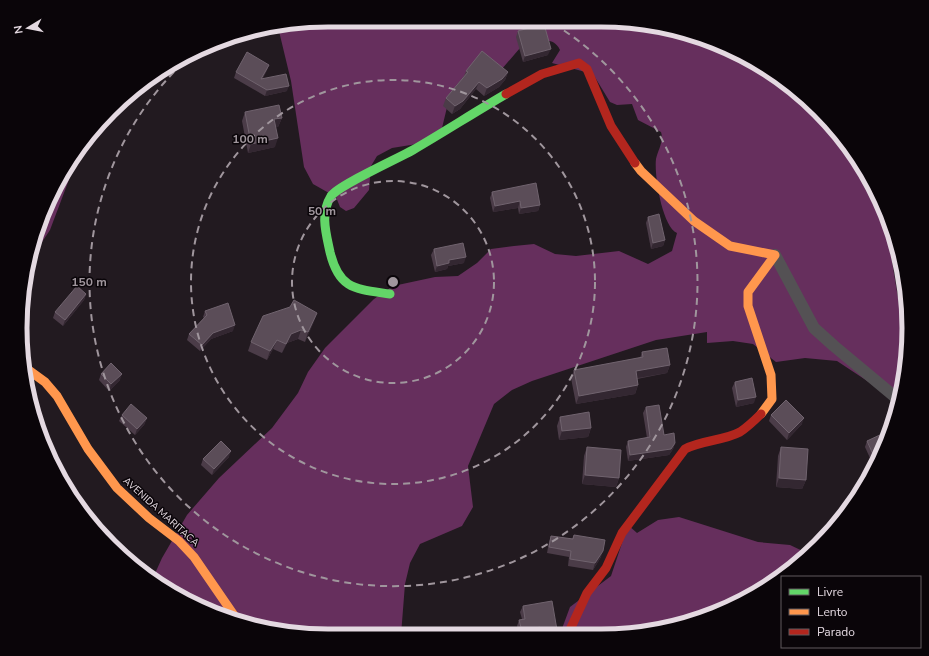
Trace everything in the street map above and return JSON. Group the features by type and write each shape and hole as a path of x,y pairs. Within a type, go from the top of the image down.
{"street":[{"path":"390,294 364,290 347,285 340,278 331,256 324,225 325,209 332,195 345,186 413,150 467,116 542,74 579,63 587,69 611,126 627,152 642,171 668,198 694,221 730,246 775,255"},
{"path":"775,255 814,328 894,396"},
{"path":"570,629 587,593 606,568 622,533 685,449 695,444 743,430 763,412 772,399 771,374 748,306 748,292 775,255"},
{"name":"AVENIDA MARITACA","path":"31,372 45,382 57,396 88,449 117,488 149,518 179,541 194,557 232,613"}],"shaded area":[{"path":"328,27 621,28 679,37 716,50 752,67 784,89 814,115 840,145 851,161 862,178 879,213 888,238 899,304 901,304 901,308 901,348 894,398 837,361 805,358 776,362 753,344 733,341 707,343 707,332 656,340 532,381 512,390 494,404 468,466 473,507 462,526 420,544 410,563 405,584 401,629 328,629 269,623 231,613 177,589 155,574 162,558 187,515 219,478 272,428 298,393 308,372 325,348 374,299 393,286 435,277 458,276 477,263 491,249 514,246 534,244 555,254 576,256 619,251 648,264 672,251 677,233 667,221 660,199 656,176 656,159 661,142 661,132 638,120 632,104 617,105 610,102 593,74 552,63 560,50 550,41 526,41 501,70 449,99 442,128 423,143 392,148 377,156 371,166 369,190 354,208 346,211 340,207 336,197 313,184 304,167 291,81 279,31"},
{"path":"74,167 50,230 37,249 50,213 67,177"},
{"path":"679,517 758,542 790,545 803,551 784,567 752,589 698,613 679,619 640,626 601,629 562,629 570,607 611,576 628,525 637,533 658,520"}],"building":[{"path":"533,27 545,27 551,49 525,56 518,31"},
{"path":"482,51 508,72 502,79 487,88 479,82 463,101 455,106 446,98 468,72 466,71"},
{"path":"247,52 269,65 261,79 286,74 289,86 267,90 236,72"},
{"path":"279,105 282,118 274,119 278,138 251,144 245,112"},
{"path":"536,183 540,205 521,208 520,201 495,206 492,192"},
{"path":"659,214 665,240 653,243 648,217"},
{"path":"463,243 466,257 449,260 449,263 437,266 434,249"},
{"path":"77,286 86,294 65,320 55,312"},
{"path":"294,300 317,313 308,332 301,330 291,334 286,344 277,340 270,351 251,342 263,316 290,307"},
{"path":"228,303 235,325 213,333 202,345 189,334 207,315 205,311"},
{"path":"667,348 670,365 636,371 638,385 579,396 574,370 643,357 642,352"},
{"path":"111,363 122,374 111,384 101,374"},
{"path":"752,378 756,397 738,400 735,382"},
{"path":"786,400 804,418 789,433 771,415"},
{"path":"131,404 147,418 137,429 122,415"},
{"path":"659,405 664,435 674,433 675,443 671,449 630,455 628,441 650,437 646,407"},
{"path":"589,412 591,428 562,431 560,417"},
{"path":"882,434 882,435 873,455 867,441"},
{"path":"221,441 231,451 214,469 203,459"},
{"path":"587,447 621,450 619,478 585,475"},
{"path":"781,447 808,449 806,480 779,478"},
{"path":"574,535 605,540 603,551 595,563 570,559 571,551 549,547 551,536 573,539"},
{"path":"552,601 557,629 540,629 540,627 521,629 519,620 525,619 523,606"}],"traffic: fast":[{"path":"390,294 358,289 344,281 338,274 330,252 325,224 326,210 331,196 345,185 413,150 506,94"}],"traffic: slow":[{"path":"635,163 641,171 694,221 730,246 775,255 748,292 748,306 771,375 772,399 761,414"},
{"path":"31,372 45,382 57,396 88,449 117,488 149,518 179,541 194,557 233,614"}],"traffic: jam":[{"path":"506,94 542,74 579,63 587,69 611,126 635,163"},
{"path":"570,629 587,593 606,568 622,533 685,449 740,432 749,426 761,414"}]}
